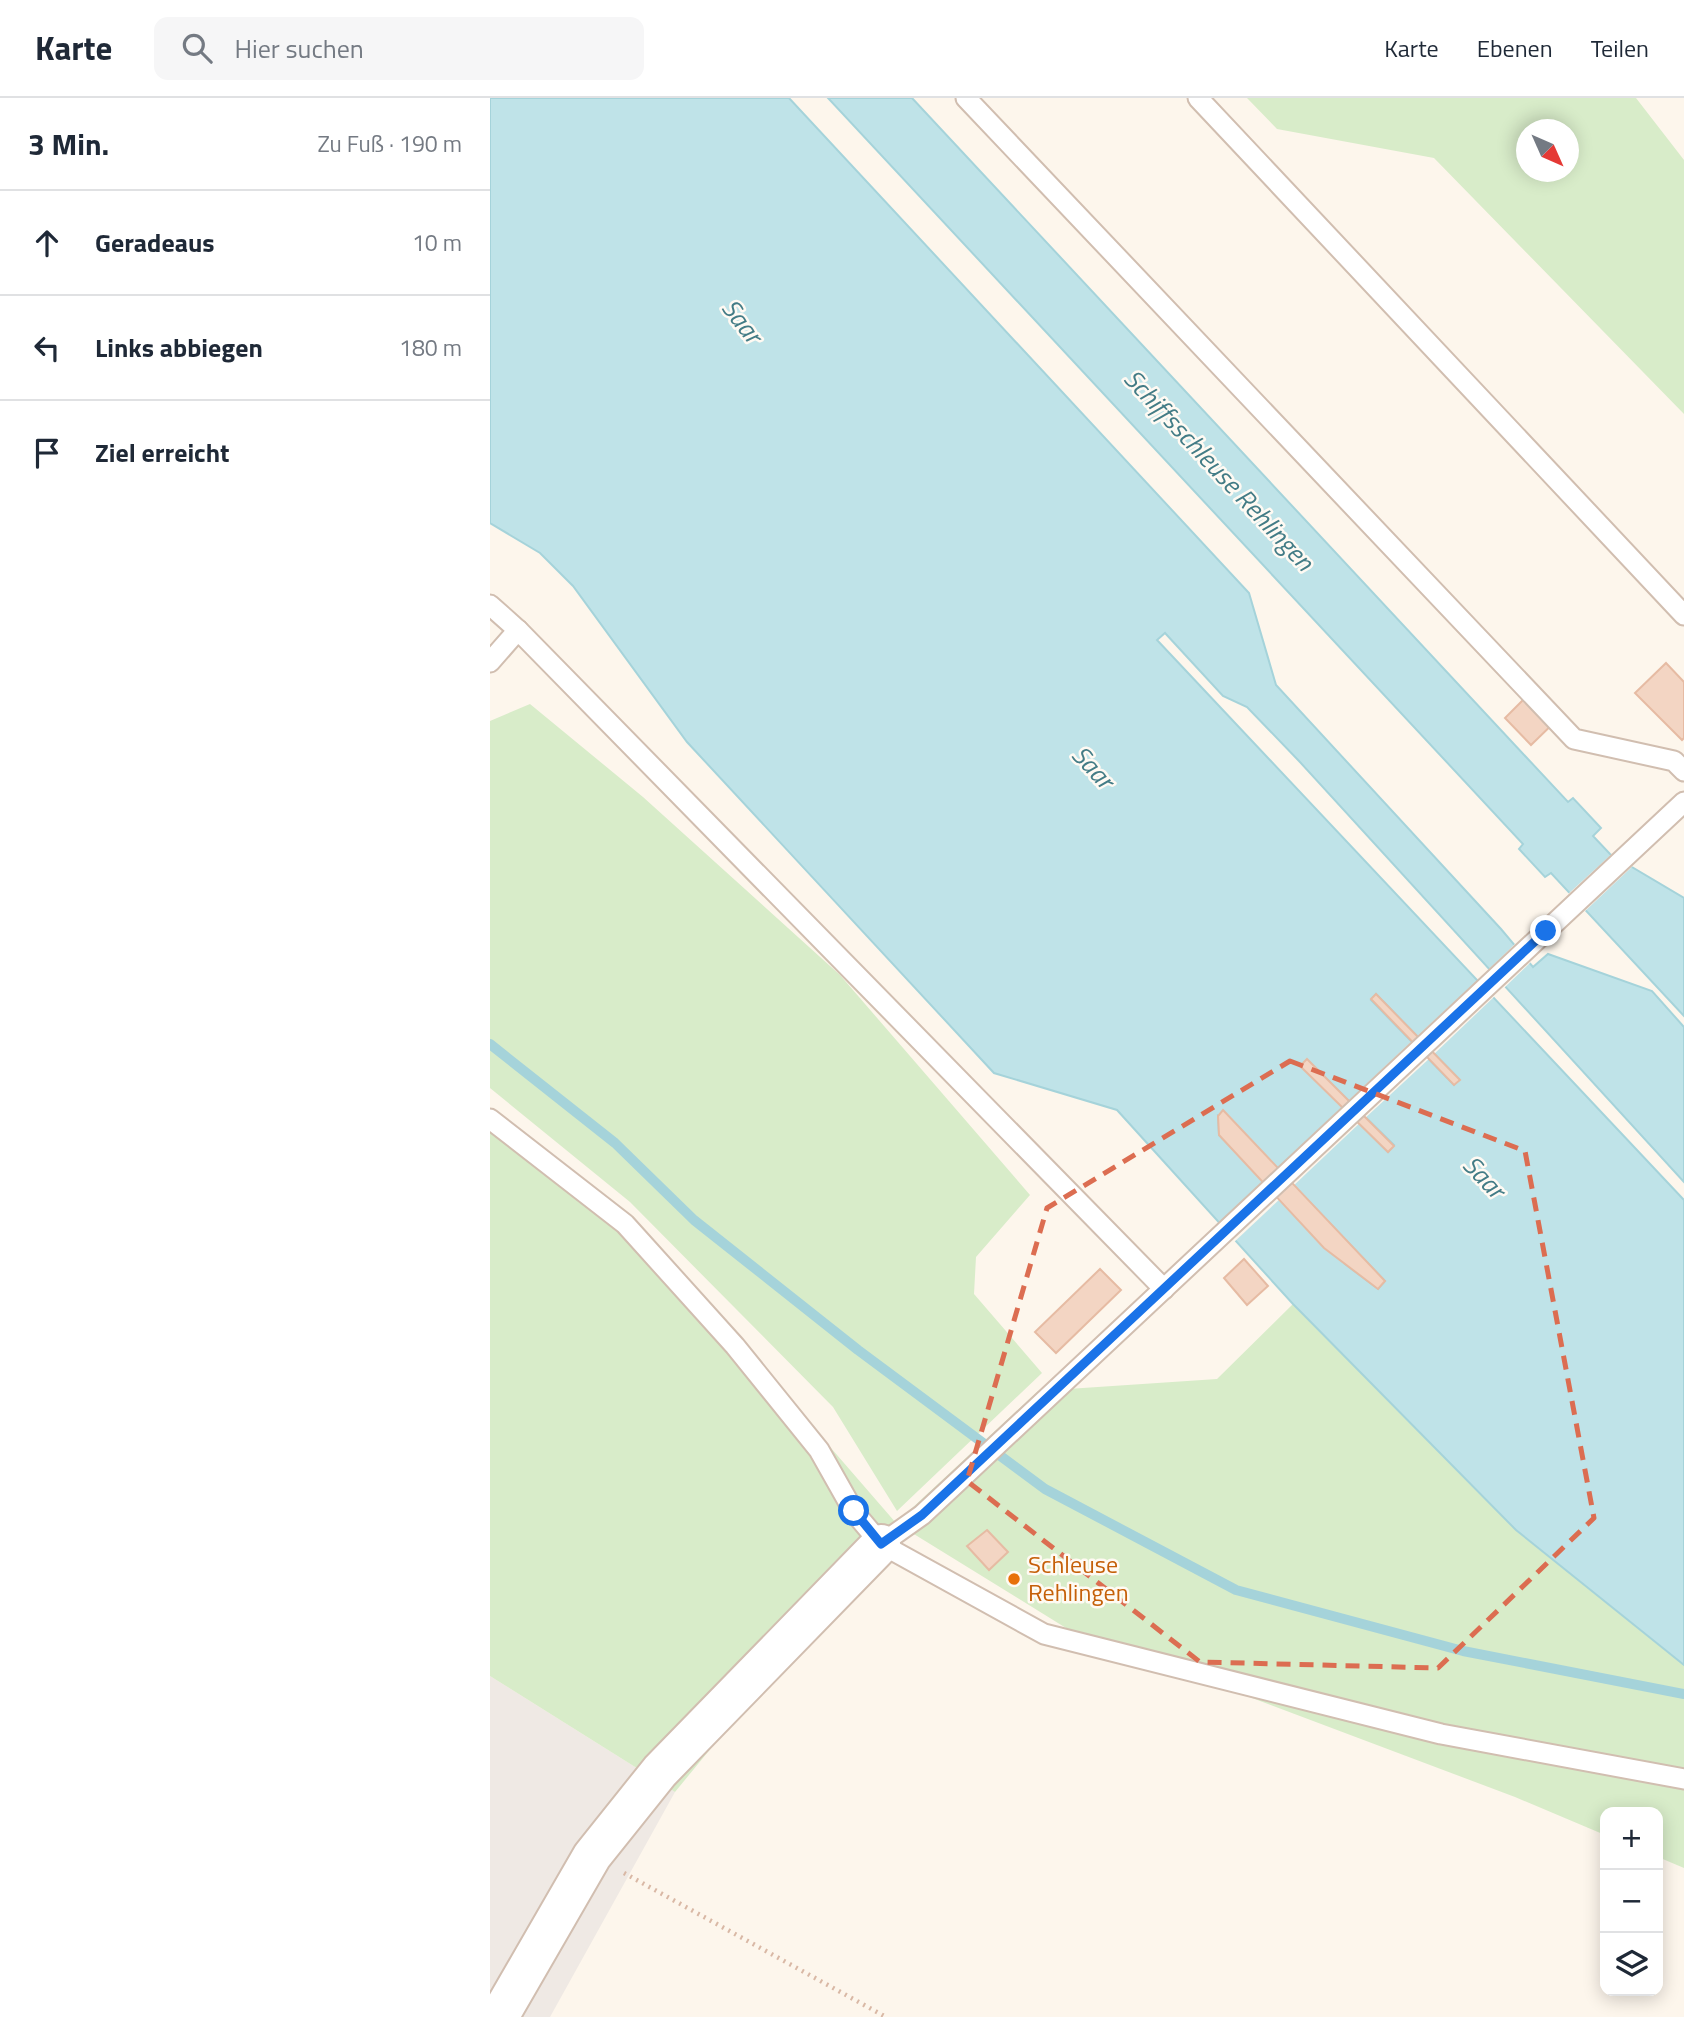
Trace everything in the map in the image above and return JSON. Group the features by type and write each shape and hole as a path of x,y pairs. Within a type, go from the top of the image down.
{"street":[{"path":"499,2017 592,1856 660,1771 881,1544"}],"lane":[{"path":"967,98 1574,739 1674,761 1684,771"},
{"path":"1198,98 1684,615"},
{"path":"490,605 519,631 1164,1289"},
{"path":"490,662 519,631"},
{"path":"881,1544 922,1515 1684,802"},
{"path":"490,1119 625,1224 735,1346 819,1450 854,1511 881,1544 1044,1634 1441,1734 1684,1779"}],"path":[{"path":"592,1856 886,2017"}],"highlighted area":[{"path":"1290,1061 1525,1151 1594,1518 1438,1668 1200,1662 967,1481 1047,1208"}],"shaded area":[{"path":"490,1676 675,1792 550,2017 490,2017"}],"green space":[{"path":"1247,98 1636,98 1684,160 1684,414 1434,158 1277,129"},
{"path":"530,704 643,797 840,975 1030,1195 976,1257 974,1294 1042,1373 897,1511 833,1407 630,1202 490,1088 490,721"},
{"path":"490,1125 636,1223 896,1523 675,1792 490,1676"},
{"path":"1293,1304 1516,1530 1684,1665 1684,1868 1663,1859 1663,1807 1600,1807 1600,1833 1515,1797 1066,1628 896,1523 1038,1391 1217,1379"}],"water":[{"name":"Saar","path":"490,98 789,98 1249,593 1276,685 1533,967 1548,954 1652,991 1684,1027 1684,1182 1247,707 1223,696 1165,633 1157,640 1684,1200 1684,1665 1516,1530 1293,1304 1117,1110 994,1073 687,742 573,586 540,553 490,523","holes":["1376,994 1459,1079 1454,1085 1371,1000","1307,1060 1394,1145 1388,1152 1345,1109","1218,1116 1280,1171 1385,1281 1378,1289 1345,1264 1219,1135"]},
{"name":"Schiffsschleuse Rehlingen","path":"828,98 912,98 1568,802 1573,798 1601,828 1593,836 1610,854 1684,898 1684,1016 1551,873 1545,877 1519,849 1523,844"}],"pier":[{"path":"1614,852 1635,864 1583,913 1567,895"},
{"path":"1517,942 1532,961 1503,989 1487,971"},
{"path":"1480,978 1496,995 1432,1056 1415,1038"},
{"path":"1414,1039 1431,1057 1363,1120 1346,1103"},
{"path":"1345,1104 1362,1121 1291,1188 1274,1171"},
{"path":"1265,1179 1282,1197 1232,1244 1216,1226"}],"building":[{"path":"1666,663 1684,682 1682,740 1635,693"},
{"path":"1536,687 1563,714 1531,745 1505,718"},
{"path":"1376,994 1460,1080 1454,1085 1371,999"},
{"path":"1307,1059 1394,1146 1388,1152 1300,1066"},
{"path":"1223,1110 1385,1281 1378,1289 1324,1248 1219,1135 1218,1116"},
{"path":"1244,1259 1268,1286 1247,1305 1224,1278"},
{"path":"1100,1269 1121,1290 1056,1353 1035,1332"},
{"path":"987,1530 1008,1552 989,1570 967,1546"}],"waterway":[{"path":"490,1044 615,1143 694,1220 858,1350 1045,1489 1236,1590 1463,1651 1684,1694"}],"place":[{"name":"Schleuse Rehlingen","path":"1014,1579"}],"route":[{"path":"854,1511 881,1544 922,1515 1546,931"}]}
